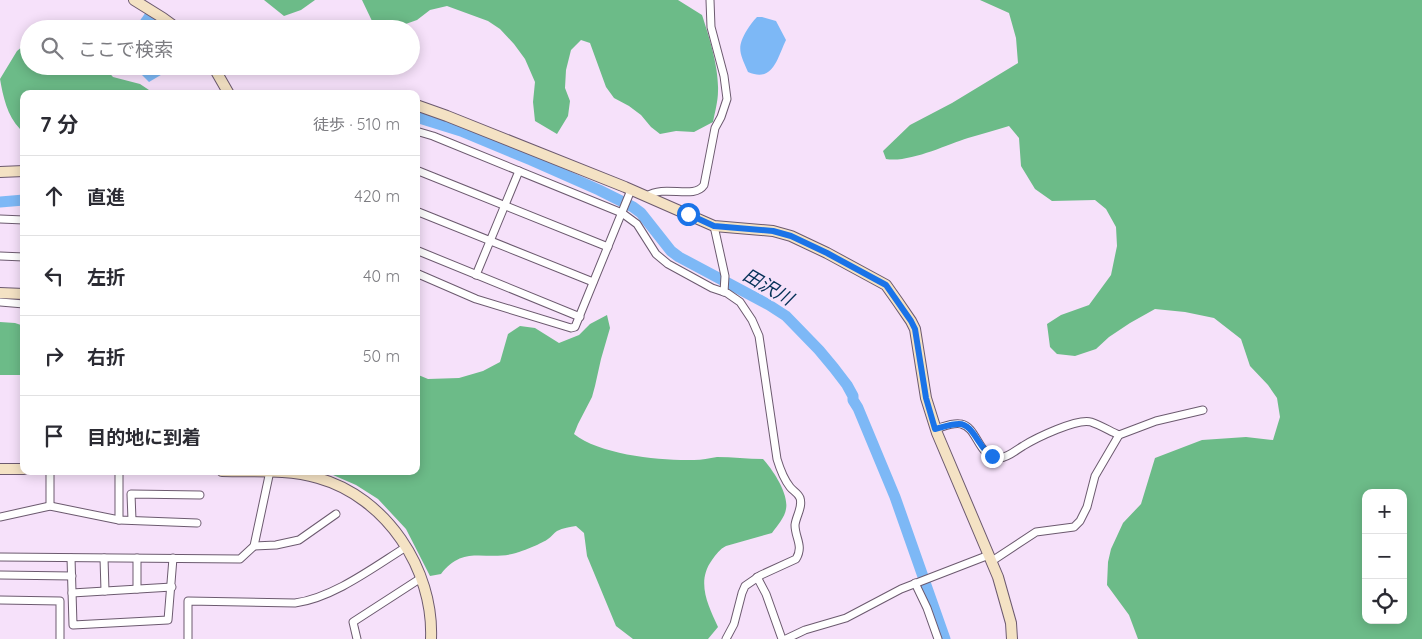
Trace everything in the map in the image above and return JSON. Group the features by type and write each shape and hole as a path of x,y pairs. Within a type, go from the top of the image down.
{"street":[{"path":"134,0 166,20"},
{"path":"647,196 663,190 695,192 704,185 715,128 727,100 724,76 711,27 710,0"},
{"path":"218,75 227,90"},
{"path":"420,106 647,196 714,226 773,231 791,236 835,257 886,285 915,329 926,398 935,429 998,577 1012,623 1012,639"},
{"path":"420,132 622,213 636,224 656,254 668,264 712,288 725,290 740,302 752,320 759,336 780,471 785,481 800,497 801,501 795,527 800,550 796,559 757,577 745,586 734,624 726,639"},
{"path":"0,172 20,171"},
{"path":"476,274 519,171"},
{"path":"420,172 608,247"},
{"path":"420,275 476,299 571,328 575,327 631,190"},
{"path":"420,213 593,282"},
{"path":"0,219 20,220"},
{"path":"714,226 725,276 725,290"},
{"path":"420,252 580,318"},
{"path":"0,256 20,257"},
{"path":"0,293 20,294"},
{"path":"0,302 20,304"},
{"path":"786,639 805,630 846,618 915,583 990,558 1036,532 1074,527 1080,521 1087,507 1095,476 1119,435 1156,421 1203,410"},
{"path":"935,429 955,424 966,425 984,450 996,458 1010,455 1038,437 1083,422 1090,422 1119,435"},
{"path":"0,469 20,469"},
{"path":"50,475 50,506"},
{"path":"119,475 119,520"},
{"path":"0,557 240,559 254,546 269,475"},
{"path":"302,475 318,478 352,493 365,502 398,534 406,546 421,578 426,594 431,625 431,639"},
{"path":"132,520 131,494 200,495"},
{"path":"0,517 50,506 119,520 197,522"},
{"path":"254,546 276,545 299,540 336,514"},
{"path":"188,639 188,601 304,601 333,591 406,546"},
{"path":"71,558 73,625 168,620 173,558"},
{"path":"104,558 105,591"},
{"path":"137,558 137,589"},
{"path":"0,575 72,576"},
{"path":"757,577 766,594 782,639"},
{"path":"357,639 352,622 421,578"},
{"path":"915,583 927,608 938,639"},
{"path":"72,593 172,587"},
{"path":"0,600 60,601 60,639"}],"green space":[{"path":"264,0 315,0 301,10 284,16"},
{"path":"362,0 678,0 702,15 710,42 718,82 718,99 713,122 694,132 676,131 660,134 641,115 614,98 606,87 590,43 581,40 571,50 566,70 565,88 570,101 568,116 557,134 535,121 533,102 535,82 525,59 500,29 488,21 447,6 430,10 417,20 372,20"},
{"path":"980,0 1422,0 1422,639 1138,639 1129,615 1107,585 1108,562 1111,549 1123,523 1141,504 1155,458 1202,440 1246,437 1273,440 1280,417 1277,398 1268,385 1250,366 1241,339 1214,318 1185,312 1155,309 1109,337 1096,349 1075,356 1057,354 1050,347 1047,324 1061,315 1089,305 1111,275 1117,246 1116,227 1106,209 1095,200 1052,201 1035,189 1021,166 1019,138 1009,126 916,156 895,160 886,159 883,151 910,125 952,103 1018,63 1016,38 1009,13"},
{"path":"20,48 20,75 111,75 140,84 149,90 20,90 20,129 9,112 0,79"},
{"path":"607,315 610,328 592,397 574,434 599,447 649,458 681,460 700,460 717,457 763,459 783,489 786,503 785,512 772,533 726,546 717,554 707,568 704,585 705,594 718,627 708,639 633,639 616,626 587,556 584,533 576,526 559,530 542,543 516,553 458,559 441,574 430,576 406,529 378,499 356,485 333,475 420,475 420,376 428,379 459,378 483,371 500,362 508,334 520,326 535,328 559,343 579,335 590,324"},
{"path":"0,322 20,325 20,375 0,375"}],"water":[{"path":"146,12 159,20 140,20"},
{"path":"757,17 776,21 786,40 777,61 769,72 756,75 748,72 740,46 750,25"},
{"path":"142,75 161,75 149,82"}],"waterway":[{"name":"田沢川","path":"420,118 461,131 531,160 633,207 641,213 671,251 679,257 786,316 819,350 847,385 853,396 853,400 895,497 945,639"},
{"name":"田沢川","path":"0,202 20,200"}],"route":[{"path":"688,214 714,226 773,231 791,236 886,285 915,329 926,398 935,429 955,424 966,425 980,446 992,456"}]}
